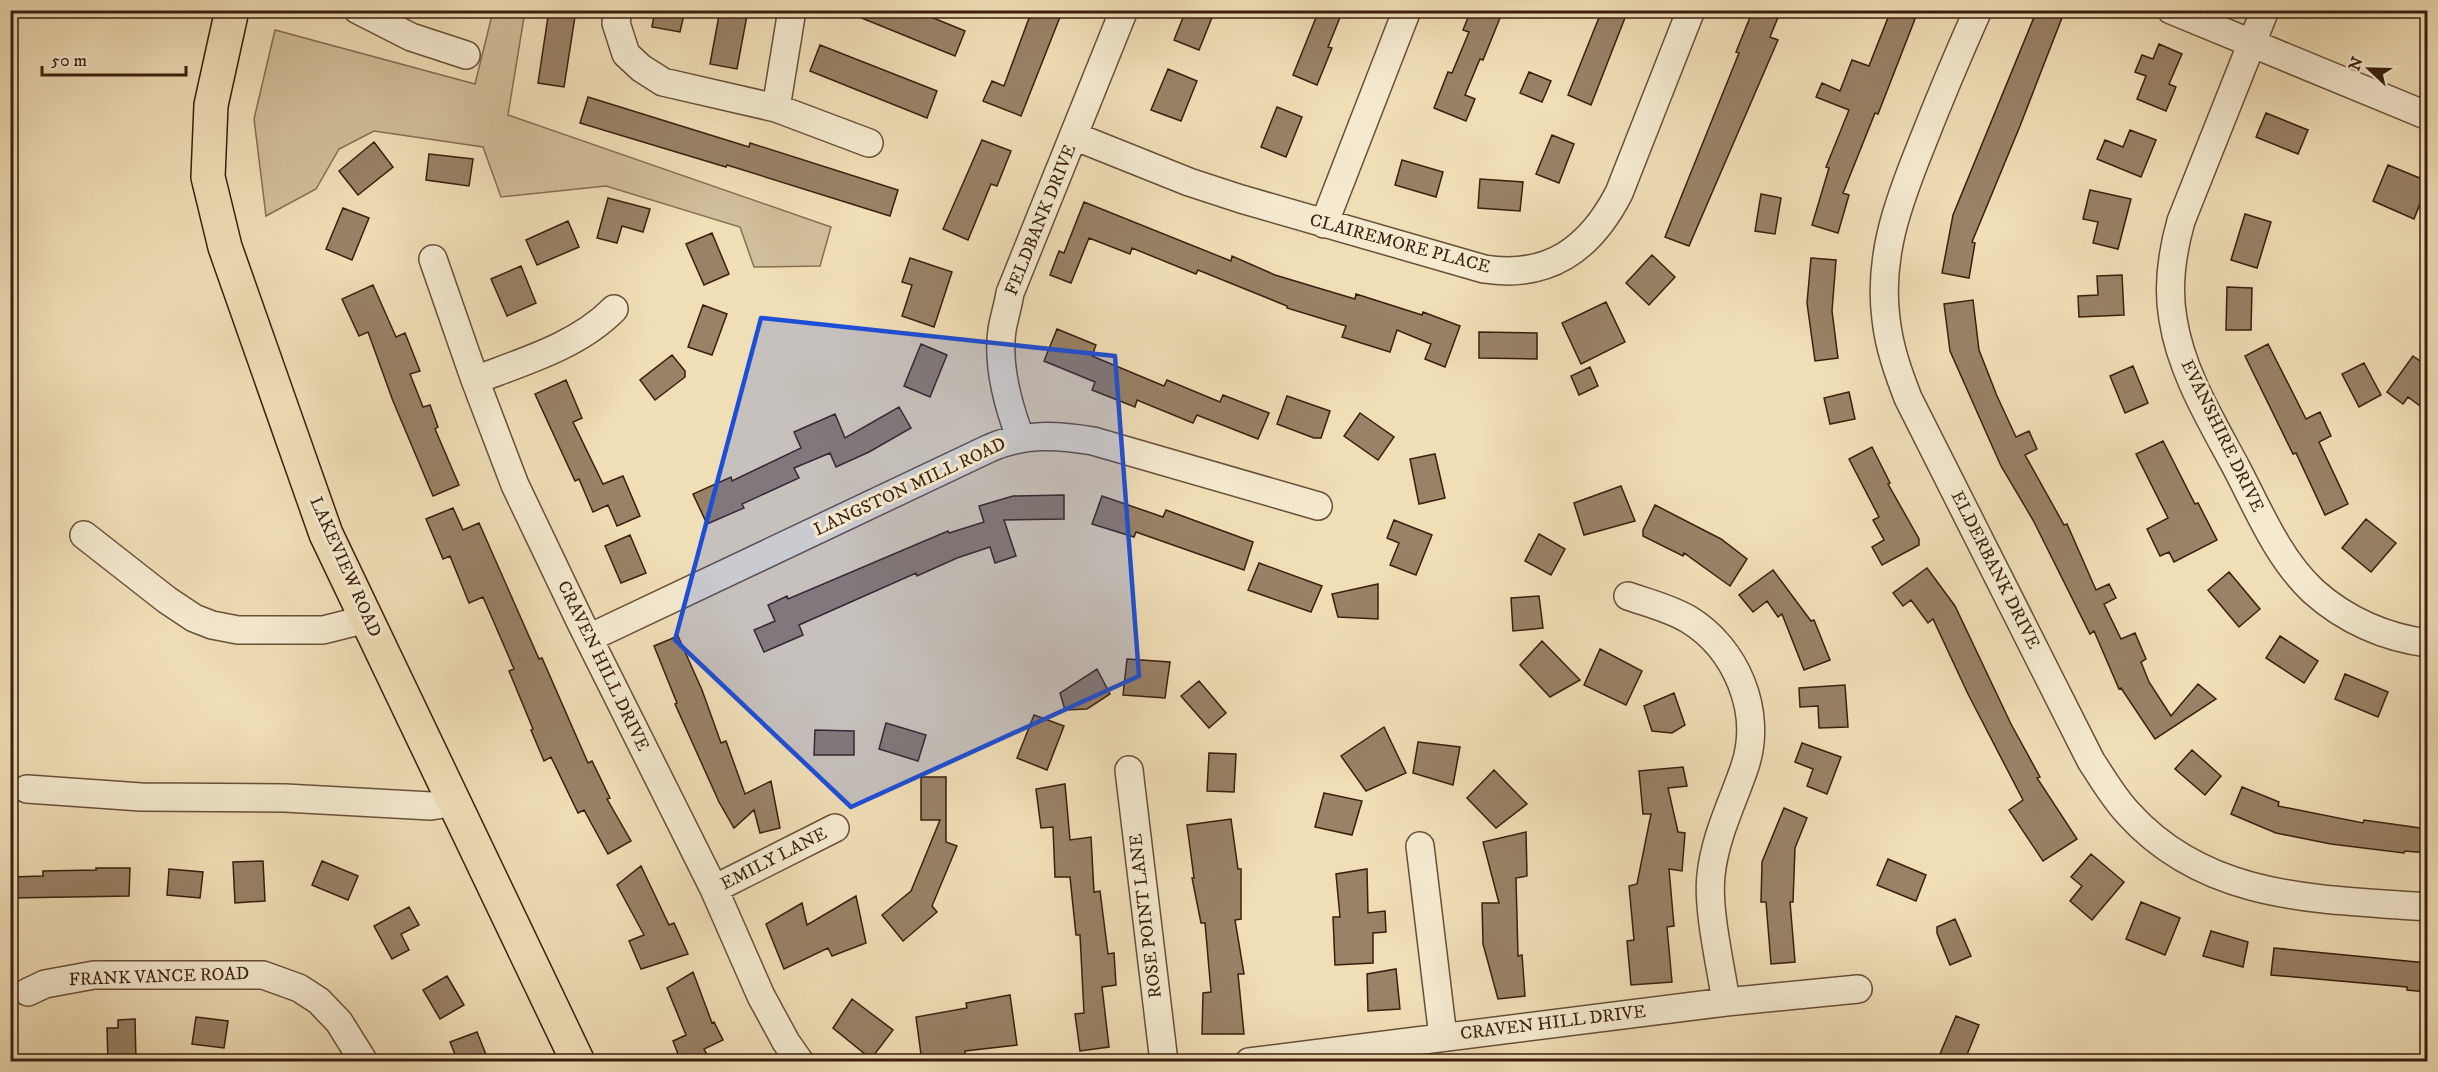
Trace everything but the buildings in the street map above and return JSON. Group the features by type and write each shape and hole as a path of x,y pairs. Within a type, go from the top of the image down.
{"main road":[{"name":"LAKEVIEW ROAD","path":"232,10 211,105 208,177 225,247 326,534 578,1062"}],"street":[{"path":"358,10 390,18 427,43 466,55"},
{"path":"618,10 616,23 626,54 641,68 663,82 776,108 868,143"},
{"path":"776,108 792,10"},
{"name":"FELDBANK DRIVE","path":"1020,437 1011,413 1003,369 1002,332 1010,293 1124,10"},
{"path":"1324,224 1407,10"},
{"name":"CLAIREMORE PLACE","path":"1074,136 1189,182 1324,224 1492,271 1526,270 1565,256 1587,240 1606,217 1619,193 1691,10"},
{"name":"ELDERBANK DRIVE","path":"1978,10 1939,101 1897,207 1889,234 1885,260 1886,320 1894,360 1908,398 2091,761 2114,797 2143,829 2163,846 2203,870 2251,888 2331,900 2427,907"},
{"path":"2171,10 2427,116"},
{"name":"EVANSHIRE DRIVE","path":"2265,10 2181,220 2175,242 2170,296 2176,336 2187,371 2227,450 2278,548 2299,576 2329,604 2365,626 2398,638 2427,643"},
{"name":"CRAVEN HILL DRIVE","path":"434,258 475,380 515,485 714,890 761,996 792,1058"},
{"path":"475,380 546,353 602,321 614,309"},
{"name":"LANGSTON MILL ROAD","path":"589,638 990,448 1020,437 1067,437 1093,441 1318,506"},
{"path":"84,535 166,600 194,618 212,625 238,630 323,630 368,619"},
{"path":"1628,596 1669,610 1707,633 1724,651 1747,698 1750,718 1746,764 1716,846 1711,877 1712,907 1726,1002"},
{"name":"ROSE POINT LANE","path":"1128,770 1164,1062"},
{"path":"27,789 141,796 285,798 431,806 455,802"},
{"name":"EMILY LANE","path":"714,890 835,828"},
{"path":"1420,846 1443,1037"},
{"name":"FRANK VANCE ROAD","path":"28,992 45,984 94,975 263,975 299,988 319,1000 339,1022 364,1062"},
{"name":"CRAVEN HILL DRIVE","path":"1249,1062 1726,1002 1858,989"}],"highlighted area":[{"path":"761,318 1115,356 1139,676 851,807 675,640"}],"shaded area":[{"path":"493,11 525,11 508,115 831,227 820,266 754,267 740,227 606,186 501,197 483,147 374,131 339,149 316,189 266,216 254,119 275,30 475,84"}]}
